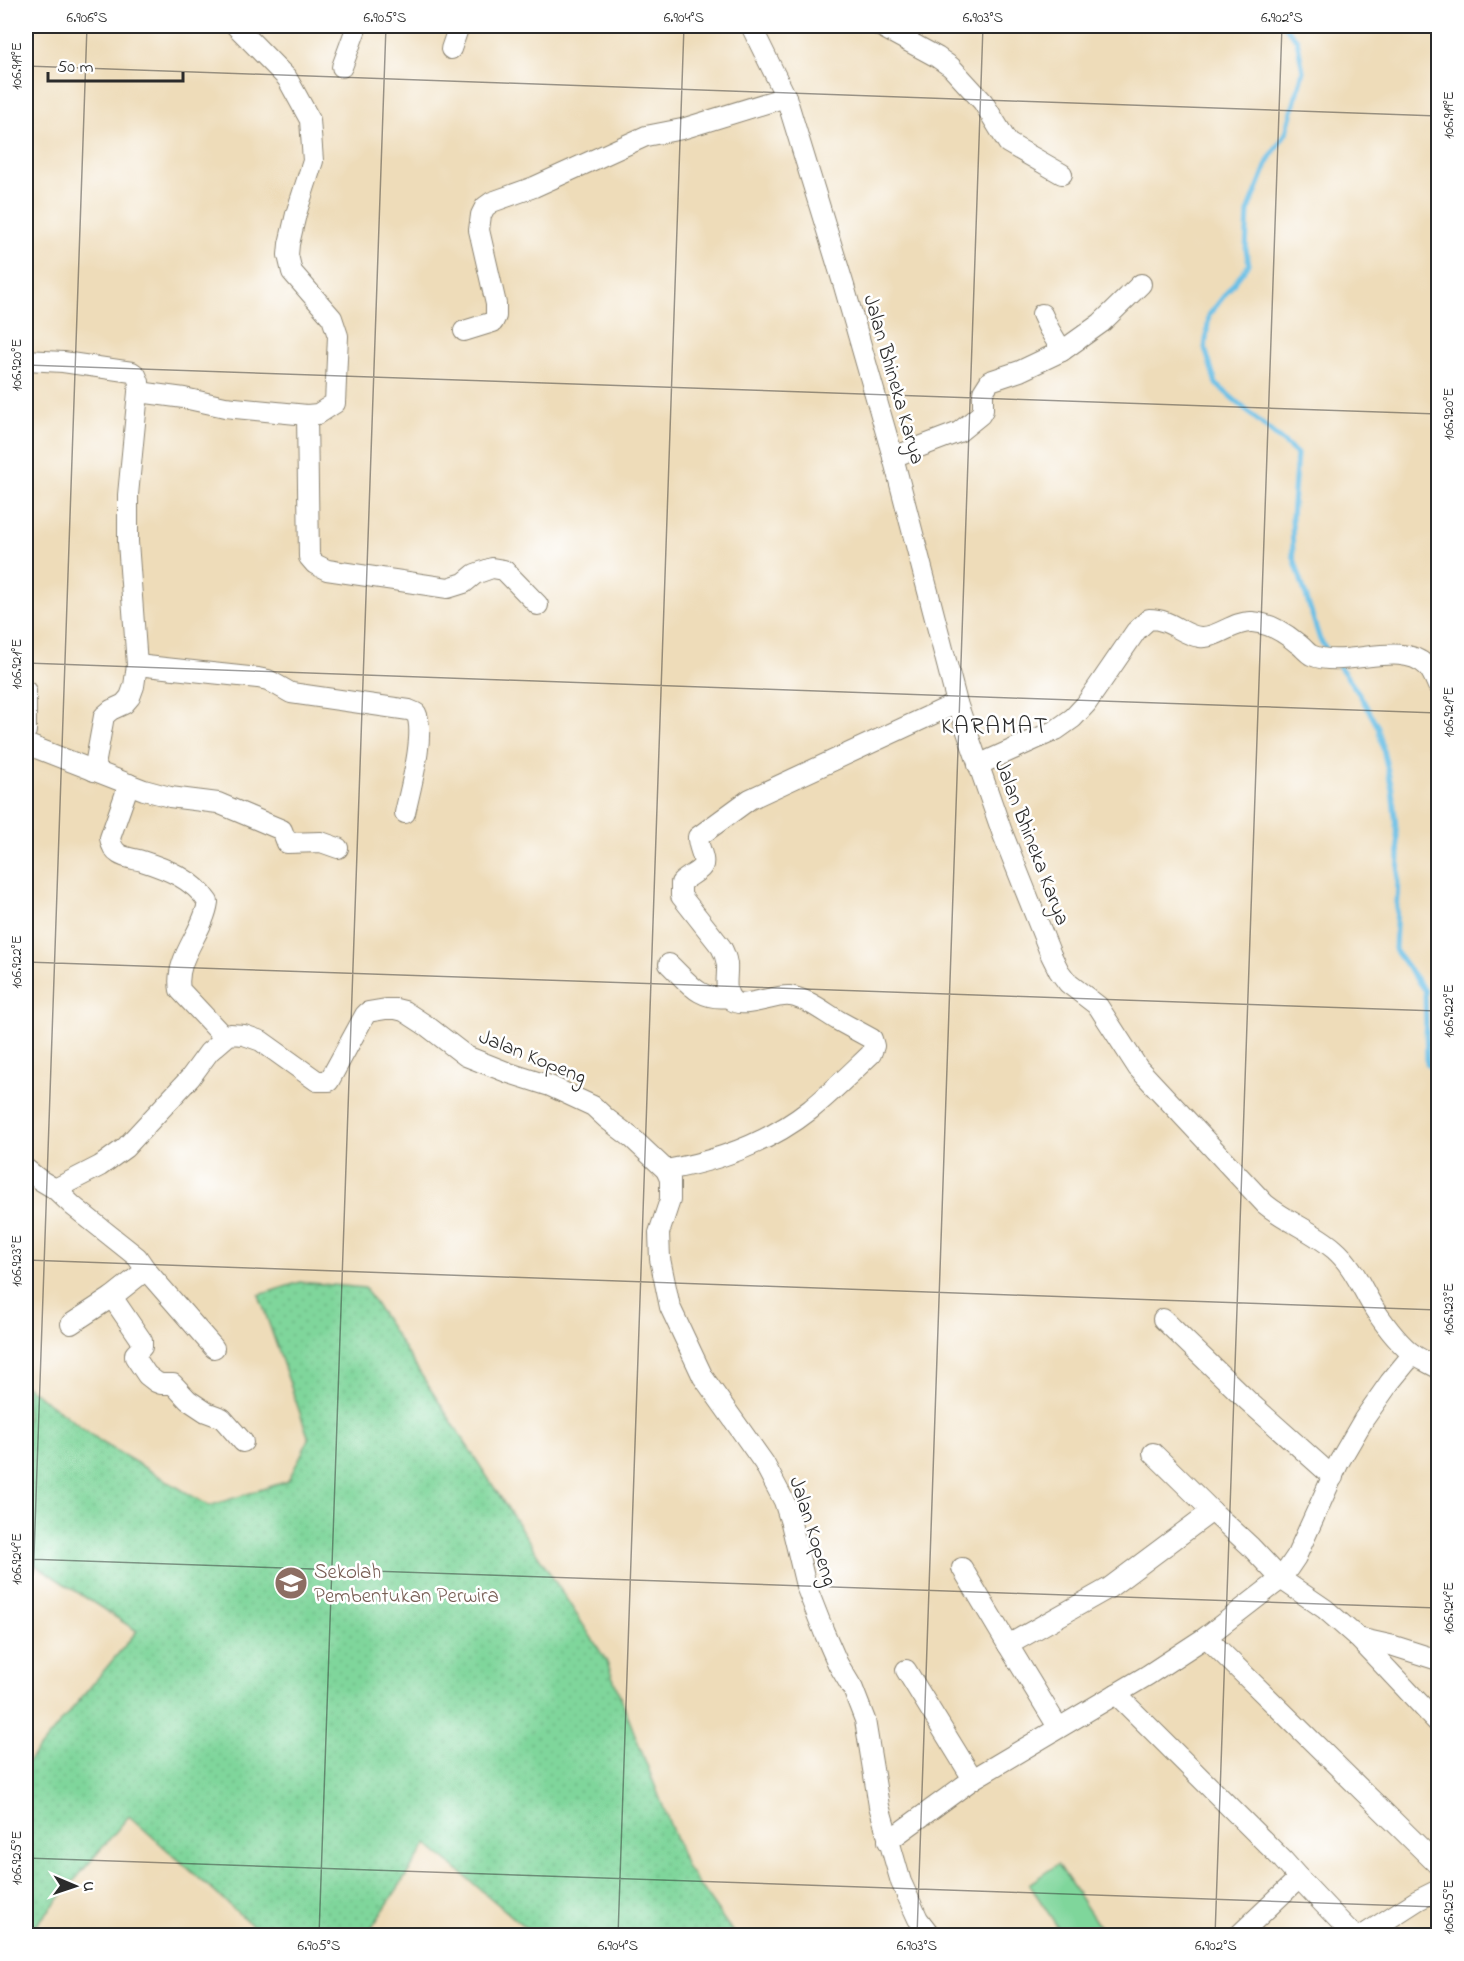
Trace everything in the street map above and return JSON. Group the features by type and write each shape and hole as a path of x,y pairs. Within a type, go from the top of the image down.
{"street":[{"path":"139,392 184,398 225,407 307,415 318,414 335,403 338,336 332,318 292,272 288,255 296,214 314,161 310,120 287,78 236,26"},
{"path":"342,67 357,26"},
{"path":"451,49 459,26"},
{"name":"Jalan Bhineka Karya","path":"751,26 786,98 844,285 893,456 957,703 1002,832 1059,971 1068,983 1098,1006 1138,1068 1265,1204 1281,1217 1335,1249 1352,1269 1376,1311 1390,1330 1413,1354 1438,1368"},
{"path":"879,26 951,67 983,102 1008,143 1062,174"},
{"path":"464,331 493,322 496,316 479,230 479,220 485,207 646,136 682,129 786,98"},
{"path":"893,456 959,432 980,415 983,410 983,392 990,381 1020,371 1062,351 1101,322 1141,284"},
{"path":"1042,314 1062,351"},
{"path":"26,360 63,362 132,372 138,378 139,392 128,495 128,542 137,665 130,697 124,704 104,716 94,771"},
{"path":"307,415 309,557 315,564 327,570 448,588 464,583 475,574 492,568 504,570 538,605"},
{"path":"978,765 1056,730 1073,718 1086,704 1136,631 1149,619 1171,623 1189,635 1199,637 1207,637 1234,624 1251,622 1267,625 1295,641 1310,654 1331,659 1407,655 1419,660 1428,668 1438,686"},
{"path":"137,665 258,678 268,680 291,693 409,710 416,713 420,720 417,752 405,813"},
{"path":"26,691 26,731"},
{"path":"666,1170 713,1160 771,1136 808,1111 873,1050 872,1039 804,1000 781,996 741,1005 734,1003 729,997 726,987 727,964 721,947 681,896 681,883 703,867 704,862 698,845 698,837 750,799 957,703"},
{"path":"26,744 129,784 170,797 218,802 282,830 287,843 321,842 338,848"},
{"path":"55,1189 100,1166 125,1148 175,1095 224,1037 180,990 178,984 184,958 202,922 208,902 201,891 176,874 159,866 120,855 111,844 110,838 129,784"},
{"path":"669,964 703,995 718,998 729,997"},
{"name":"Jalan Kopeng","path":"224,1037 230,1034 244,1035 261,1041 317,1081 326,1082 332,1077 365,1015 372,1011 396,1009 404,1011 466,1056 550,1086 593,1106 666,1170 670,1179 670,1200 659,1233 660,1259 670,1307 703,1377 764,1463 783,1501 791,1523 806,1586 838,1664 853,1689 865,1720 879,1806 901,1882 918,1919 931,1935"},
{"path":"26,1169 55,1189 136,1257 214,1348"},
{"path":"71,1324 112,1297 146,1270"},
{"path":"112,1297 142,1341 135,1357 147,1375 161,1384 173,1384 188,1400 206,1412 222,1418 243,1442"},
{"path":"1163,1319 1248,1401 1333,1477"},
{"path":"888,1841 973,1779 1206,1638 1281,1579 1296,1557 1339,1462 1390,1382 1413,1354"},
{"path":"1153,1453 1281,1579 1325,1609 1358,1638 1438,1723"},
{"path":"1008,1645 1109,1588 1212,1511"},
{"path":"962,1568 1058,1727"},
{"path":"1206,1638 1438,1865"},
{"path":"1358,1638 1394,1646 1438,1660"},
{"path":"906,1670 973,1779"},
{"path":"1116,1694 1283,1860 1354,1935"},
{"path":"1238,1935 1299,1878"},
{"path":"1362,1935 1438,1890"}],"green space":[{"name":"Sekolah Pembentukan Perwira","path":"300,1282 365,1288 606,1660 687,1868 735,1935 534,1935 427,1844 367,1935 263,1935 129,1816 26,1935 26,1764 137,1631 26,1559 26,1386 103,1443 209,1506 288,1481 309,1439 259,1295"},
{"path":"1058,1864 1101,1929 1091,1935 1063,1935 1029,1884"}],"waterway":[{"path":"1284,26 1297,40 1303,71 1286,133 1269,159 1248,212 1246,250 1249,264 1209,315 1205,348 1216,384 1297,454 1292,517 1293,555 1320,640 1330,654"},
{"path":"1337,663 1360,695 1378,727 1392,789 1399,855 1395,950 1425,991 1427,1063 1438,1074"}],"place":[{"name":"Sekolah Pembentukan Perwira","path":"291,1583"}],"district":[{"name":"KARAMAT","path":"995,725"}]}
